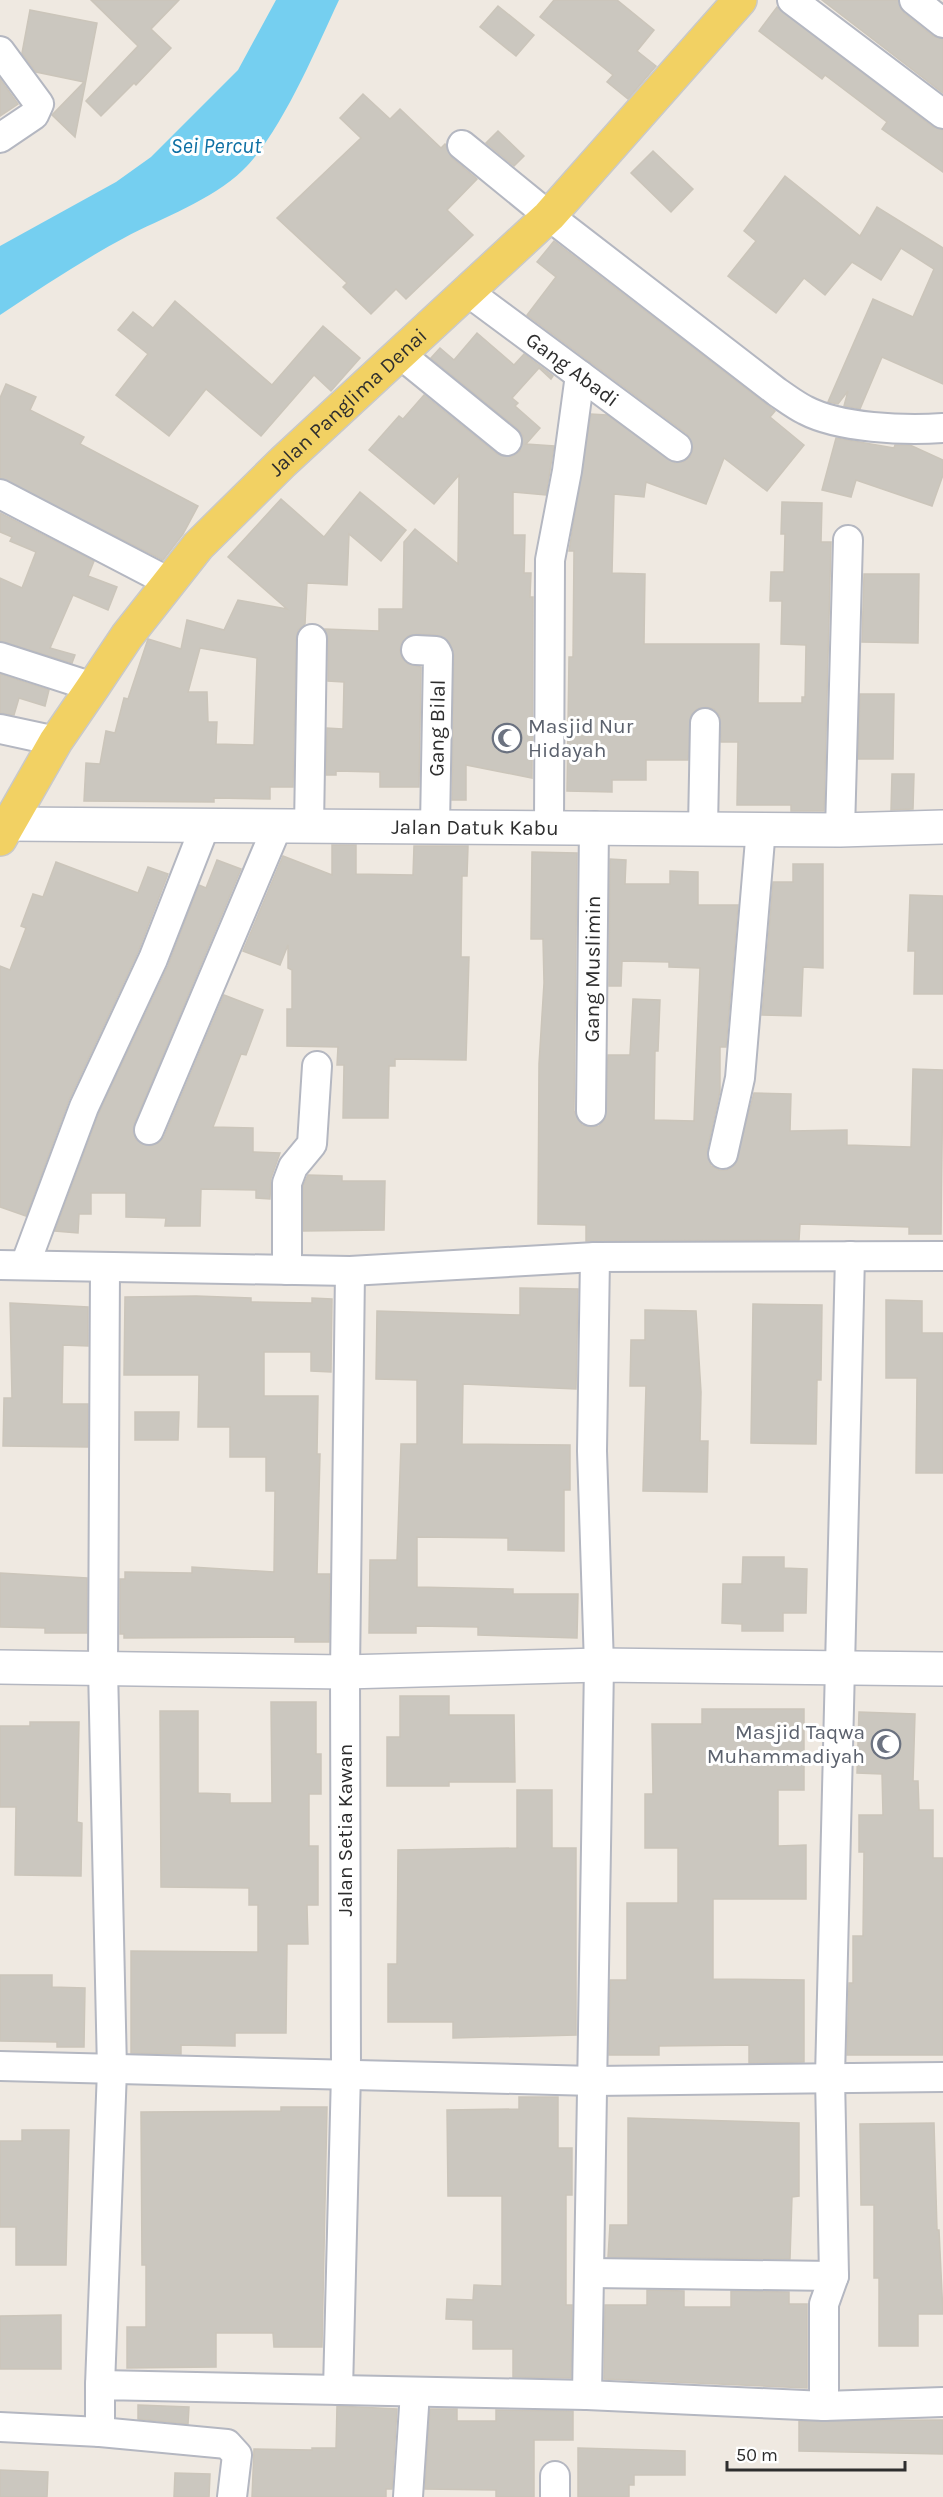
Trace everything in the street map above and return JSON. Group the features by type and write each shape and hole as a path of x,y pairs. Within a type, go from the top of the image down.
{"main road":[{"name":"Jalan Panglima Denai","path":"3,831 56,741 127,636 205,538 549,216 740,0"}],"street":[{"path":"792,0 943,114"},
{"path":"914,0 943,23"},
{"path":"0,51 39,104 34,115 0,138"},
{"path":"462,145 549,216 777,392 806,411 836,421 917,430 943,428"},
{"name":"Gang Abadi","path":"468,292 677,447"},
{"path":"400,354 507,441"},
{"path":"549,827 549,560 567,471 580,375"},
{"path":"0,494 170,582"},
{"path":"840,830 848,540"},
{"path":"309,828 312,639"},
{"name":"Gang Bilal","path":"416,650 436,651 438,655 435,826"},
{"path":"0,657 93,687"},
{"path":"703,828 705,723"},
{"path":"0,729 56,741"},
{"path":"206,826 153,959 12,1265 350,1270 596,1257 943,1256"},
{"name":"Jalan Datuk Kabu","path":"3,831 206,826 309,828 594,826 840,830 943,827"},
{"name":"Gang Muslimin","path":"591,1111 594,826"},
{"path":"149,1130 277,827"},
{"path":"723,1154 740,1078 761,828"},
{"path":"287,1270 287,1184 293,1167 308,1150 313,1138 317,1066"},
{"path":"824,2406 824,2304 834,2276 830,2077 850,1256"},
{"path":"587,2396 591,2273 599,1665 592,1451 596,1257"},
{"path":"100,2432 112,2070 103,1668 105,1267"},
{"name":"Jalan Setia Kawan","path":"338,2390 346,2073 345,1672 350,1270"},
{"path":"0,1667 345,1672 599,1665 840,1666 943,1669"},
{"path":"0,2066 594,2081 943,2077"},
{"path":"591,2273 834,2276"},
{"path":"100,2385 587,2396 824,2406 943,2402"},
{"path":"408,2497 414,2392"},
{"path":"0,2427 100,2432 227,2444 237,2455 232,2497"}],"water":[{"name":"Sei Percut","path":"276,0 339,0 297,90 271,135 243,170 202,200 108,247 0,315 0,246 116,182 151,157 238,70"}],"building":[{"path":"91,0 179,0 151,29 171,48 136,85 134,83 101,116 86,101 138,46"},
{"path":"554,0 617,0 654,30 637,51 656,66 628,99 607,82 613,75 540,17"},
{"path":"822,0 898,0 904,13 933,36 943,39 943,93"},
{"path":"498,6 534,35 516,56 480,27"},
{"path":"777,7 933,127 943,130 943,172 882,129 887,122 825,75 822,79 759,31"},
{"path":"30,10 97,23 75,137 52,115 84,82 36,72 22,53"},
{"path":"0,79 18,104 0,116"},
{"path":"363,94 390,119 400,109 441,148 445,144 452,158 477,179 447,210 473,235 406,299 396,289 371,314 343,287 347,283 277,218 361,138 340,118"},
{"path":"498,131 524,156 514,166 486,143"},
{"path":"653,151 693,189 671,212 631,173"},
{"path":"785,176 860,236 877,207 943,248 943,384 882,357 860,409 844,406 848,391 838,404 828,402 873,299 913,317 934,269 901,248 881,280 852,262 825,295 804,278 776,313 728,276 756,241 744,231"},
{"path":"554,241 775,411 770,417 804,445 767,491 724,458 706,504 646,482 644,497 614,494 612,573 645,574 644,644 759,644 758,703 802,703 802,697 805,697 806,645 781,644 782,601 770,601 771,572 784,572 785,534 781,534 782,502 822,503 821,542 831,542 824,811 791,811 791,805 737,805 738,742 721,742 720,716 714,709 706,707 697,709 691,715 688,760 646,760 646,780 612,780 612,792 567,791 569,657 573,657 574,551 569,551 591,414 607,415 675,463 683,462 690,457 693,448 687,434 527,315 556,277 537,262"},
{"path":"175,301 272,385 323,326 360,358 331,391 314,375 261,436 206,389 169,436 116,395 148,354 118,330 133,312 153,328"},
{"path":"477,333 514,365 524,354 553,376 551,379 539,368 512,398 518,403 515,406 540,428 526,444 554,446 546,495 513,492 513,535 525,535 524,573 531,573 530,597 533,597 532,778 466,765 466,800 452,800 454,655 450,643 437,635 417,634 408,636 402,642 400,650 402,658 408,664 421,667 419,787 380,787 380,772 336,771 336,775 326,775 327,728 343,729 344,682 328,681 328,639 325,629 379,631 379,609 403,609 404,542 415,529 458,564 459,475 434,504 369,450 399,416 403,419 424,395 497,454 512,457 520,451 523,436 518,429 431,358 440,348 454,360"},
{"path":"6,384 36,397 30,410 84,437 80,444 198,506 183,534 163,560 0,478 0,398"},
{"path":"836,438 894,448 895,445 910,445 943,460 943,475 932,506 856,480 851,497 822,490"},
{"path":"360,492 406,530 381,561 349,534 347,585 307,583 305,624 298,630 296,639 293,787 270,787 270,799 214,798 214,802 84,801 86,763 100,764 106,731 115,733 124,698 128,699 148,639 181,649 187,620 224,630 238,600 287,609 228,557 281,499 324,537","holes":["200,648 257,658 254,745 216,744 217,722 208,722 207,692 188,692"]},
{"path":"0,513 94,561 88,576 117,587 108,610 73,595 50,648 75,655 72,663 0,641 0,578 22,588 36,552 10,541 12,537 0,532"},
{"path":"864,574 919,574 918,643 862,642"},
{"path":"0,674 49,690 45,706 19,698 14,715 0,713"},
{"path":"860,694 894,694 893,759 858,759"},
{"path":"892,774 914,774 913,809 891,810"},
{"path":"332,845 356,845 356,874 413,875 414,846 468,846 467,876 462,876 461,957 469,957 466,1060 395,1059 395,1066 389,1066 388,1118 343,1118 344,1065 337,1065 338,1047 287,1046 287,1009 292,1009 292,970 288,968 288,945 280,965 243,951 283,856 332,875"},
{"path":"532,852 577,853 574,1111 582,1125 599,1126 605,1119 608,1055 630,1055 633,999 660,1000 658,1051 655,1051 654,1120 694,1121 700,968 669,967 669,962 622,961 621,986 609,986 610,859 626,860 625,884 670,884 670,871 698,872 698,905 738,905 726,1047 720,1047 720,1091 707,1151 711,1166 719,1170 727,1170 735,1165 754,1093 791,1094 790,1131 847,1130 847,1145 911,1147 913,1069 943,1070 941,1234 909,1234 909,1227 800,1224 799,1240 586,1241 586,1225 538,1224 539,1064 544,983 543,939 531,939"},
{"path":"217,860 241,869 134,1124 133,1133 136,1140 150,1146 158,1143 164,1137 224,995 263,1010 246,1055 241,1054 213,1127 253,1128 253,1152 280,1153 271,1178 270,1199 256,1198 256,1190 201,1189 200,1226 165,1226 166,1218 126,1217 126,1193 91,1193 91,1214 79,1214 78,1233 55,1231 99,1113 168,966 199,885 206,888"},
{"path":"56,862 138,893 148,867 168,874 138,952 69,1100 26,1216 0,1207 0,966 10,970 26,928 21,926 33,894 43,897"},
{"path":"793,864 823,864 823,968 803,967 801,1016 762,1015 773,882 793,882"},
{"path":"910,895 943,896 943,994 914,994 915,951 908,951"},
{"path":"308,1175 342,1176 342,1181 385,1181 384,1230 303,1231 303,1186"},
{"path":"520,1288 578,1289 576,1389 463,1384 462,1444 570,1445 570,1490 564,1490 564,1551 508,1550 508,1538 417,1537 417,1587 513,1589 513,1594 578,1594 577,1638 478,1635 478,1627 416,1626 416,1633 369,1633 370,1560 397,1560 401,1444 417,1444 417,1380 376,1379 377,1311 520,1315"},
{"path":"125,1297 251,1298 251,1302 312,1303 312,1298 332,1299 331,1372 311,1371 311,1352 264,1352 264,1396 318,1396 317,1454 320,1454 317,1574 330,1574 329,1642 295,1642 295,1637 124,1638 124,1634 120,1634 120,1579 125,1579 125,1572 192,1573 192,1567 274,1572 275,1491 266,1491 266,1457 230,1457 230,1427 198,1427 199,1375 124,1375"},
{"path":"886,1300 922,1301 922,1333 943,1333 943,1473 916,1473 917,1378 886,1378"},
{"path":"10,1303 88,1307 88,1346 63,1345 62,1404 88,1404 88,1447 3,1446 4,1398 12,1398"},
{"path":"753,1304 822,1305 821,1380 817,1380 816,1444 751,1443"},
{"path":"645,1310 696,1311 701,1392 700,1441 708,1441 707,1492 643,1491 646,1386 630,1386 631,1340 645,1340"},
{"path":"135,1412 179,1412 178,1440 135,1440"},
{"path":"743,1557 784,1557 784,1568 807,1569 806,1613 783,1613 783,1631 742,1631 742,1624 722,1623 723,1584 742,1584"},
{"path":"0,1573 87,1578 87,1633 45,1633 45,1628 0,1627"},
{"path":"400,1696 449,1696 449,1715 514,1715 515,1782 449,1782 449,1786 387,1786 387,1737 400,1737"},
{"path":"271,1702 316,1702 316,1754 321,1754 321,1794 309,1794 309,1846 318,1846 318,1905 307,1905 308,1944 287,1944 286,2033 235,2033 235,2046 181,2045 181,2054 131,2053 131,1951 258,1952 258,1905 249,1905 249,1888 161,1887 160,1711 198,1711 198,1793 230,1794 230,1803 272,1803"},
{"path":"702,1709 804,1709 804,1790 778,1790 778,1846 806,1845 806,1899 713,1899 713,1979 804,1980 804,2062 749,2063 749,2045 659,2046 659,2055 609,2055 610,1980 627,1980 627,1903 678,1903 678,1848 645,1848 645,1794 653,1794 652,1724 702,1724"},
{"path":"859,1712 915,1714 913,1781 918,1781 919,1810 933,1810 933,1858 943,1858 943,2055 847,2055 849,1983 853,1983 853,1936 863,1936 864,1852 859,1852 859,1815 883,1815 882,1774 857,1773"},
{"path":"30,1722 79,1722 77,1822 82,1823 81,1876 15,1875 16,1807 0,1807 0,1726 30,1726"},
{"path":"517,1790 552,1790 552,1848 576,1848 576,2035 453,2038 453,2022 388,2022 388,1964 397,1964 398,1850 517,1848"},
{"path":"0,1975 52,1975 52,1987 85,1988 84,2047 57,2047 57,2042 0,2041"},
{"path":"519,2097 558,2097 558,2148 572,2148 572,2195 566,2195 566,2305 572,2305 571,2378 513,2377 513,2349 473,2349 473,2320 446,2319 447,2299 473,2300 474,2285 502,2286 502,2196 448,2196 447,2110 519,2109"},
{"path":"281,2107 327,2107 322,2347 274,2347 273,2333 216,2333 216,2367 127,2368 127,2327 146,2327 146,2265 142,2265 141,2112 281,2111"},
{"path":"628,2118 799,2123 799,2196 792,2197 790,2259 608,2257 610,2225 628,2225"},
{"path":"934,2123 937,2230 939,2230 943,2314 918,2314 918,2346 879,2346 879,2278 874,2278 874,2205 861,2205 860,2124"},
{"path":"22,2130 69,2130 66,2265 16,2265 16,2227 0,2227 0,2141 22,2141"},
{"path":"647,2290 684,2291 684,2307 731,2307 731,2291 789,2292 789,2304 807,2304 807,2388 604,2379 605,2305 647,2305"},
{"path":"61,2315 61,2369 0,2369 0,2316"},
{"path":"138,2405 189,2407 188,2424 138,2419"},
{"path":"337,2406 397,2409 392,2489 386,2489 386,2497 252,2497 254,2449 336,2448"},
{"path":"430,2409 457,2409 457,2421 496,2421 496,2410 573,2411 573,2440 534,2440 534,2497 496,2497 496,2490 425,2489"},
{"path":"943,2420 943,2454 799,2451 799,2421"},
{"path":"578,2448 685,2451 685,2475 634,2475 634,2485 629,2485 629,2497 578,2497"},
{"path":"0,2470 48,2472 47,2497 0,2497"},
{"path":"175,2473 210,2474 209,2497 174,2497"}],"place":[{"name":"Masjid Nur Hidayah","path":"507,738"},
{"name":"Masjid Taqwa Muhammadiyah","path":"886,1744"}]}
